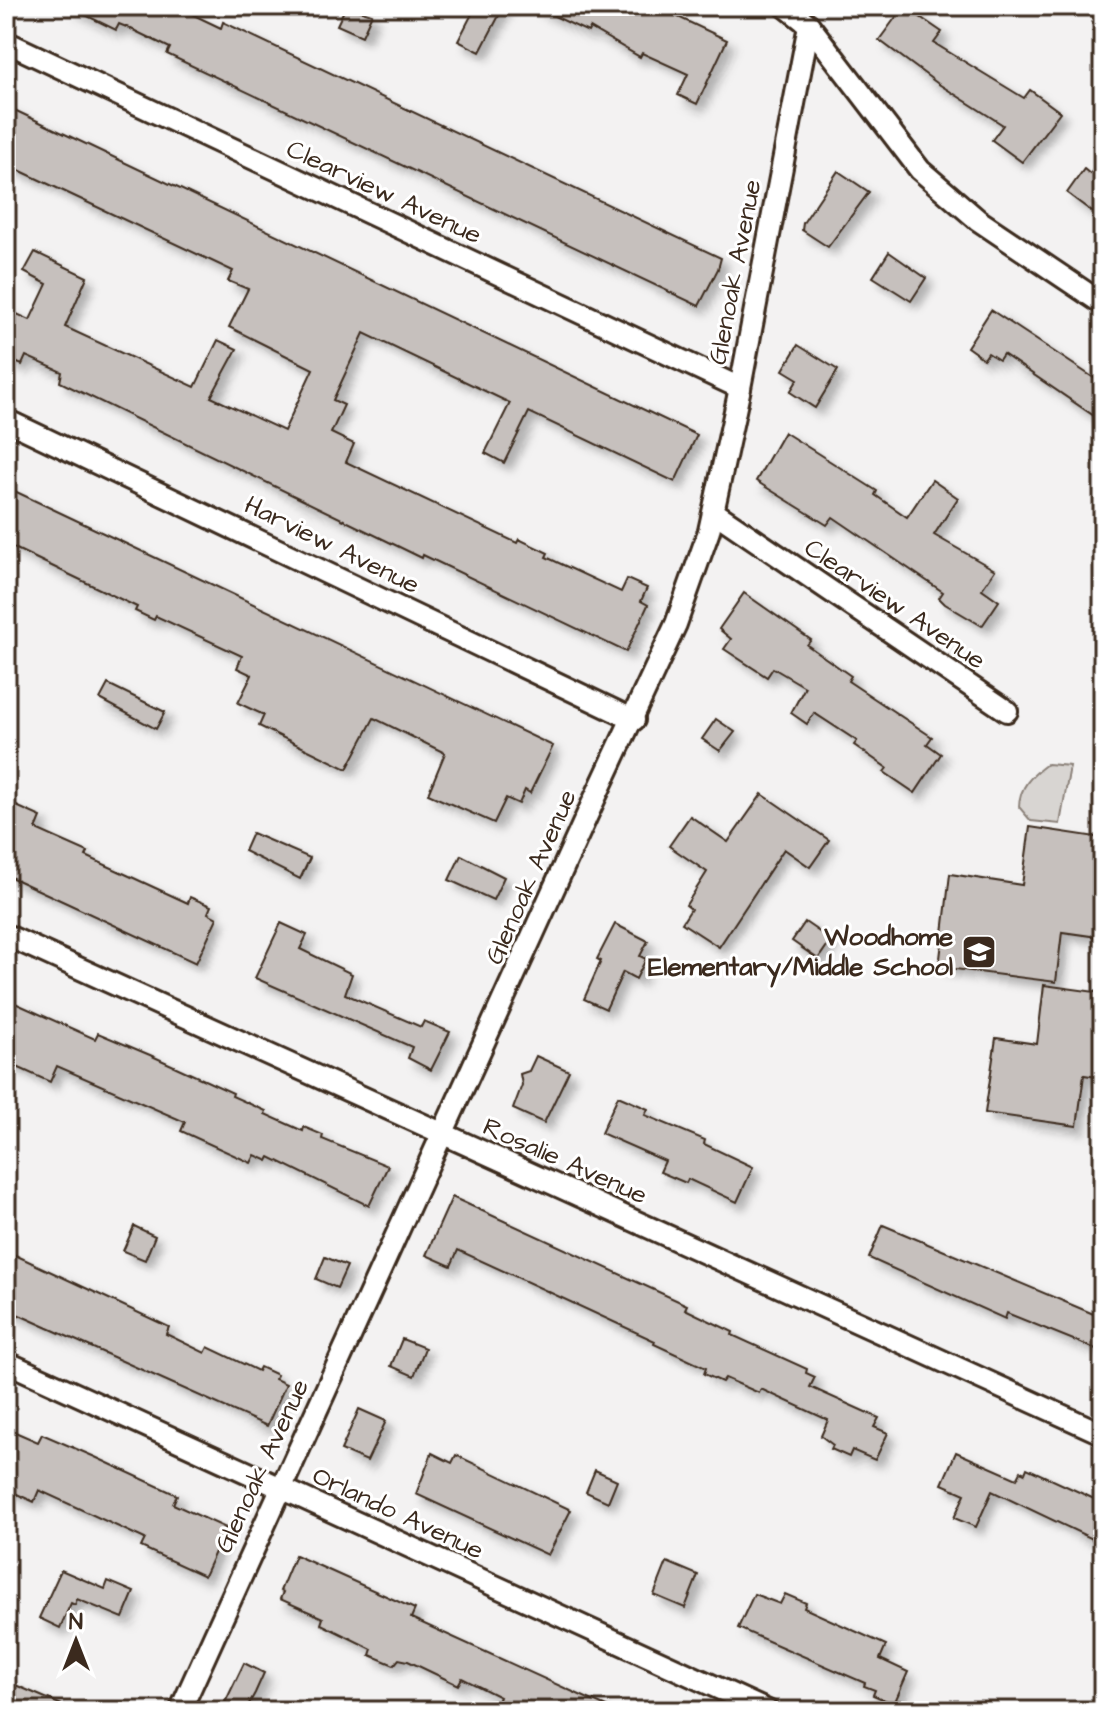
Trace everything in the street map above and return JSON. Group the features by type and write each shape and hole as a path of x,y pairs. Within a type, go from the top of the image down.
{"street":[{"path":"785,6 809,25 920,170 978,220 1103,304"},
{"name":"Glenoak Avenue","path":"180,1711 594,800 634,720 691,587 714,512 809,25"},
{"name":"Clearview Avenue","path":"6,42 740,388"},
{"name":"Harview Avenue","path":"6,420 634,720"},
{"name":"Clearview Avenue","path":"714,512 1007,711"},
{"name":"Rosalie Avenue","path":"6,935 1103,1434"},
{"name":"Orlando Avenue","path":"6,1362 768,1711"}],"shaded area":[{"path":"1047,764 1070,766 1060,824 1031,821 1019,807 1027,782"}],"building":[{"path":"67,6 175,6 221,28 223,22 721,258 718,269 699,306 167,54 170,48 129,28 119,24 116,30"},
{"path":"346,6 372,14 362,36 337,25"},
{"path":"476,6 504,6 480,52 458,41"},
{"path":"533,6 655,6 727,40 697,104 678,95 688,74 642,53 640,57 590,28 588,32"},
{"path":"904,6 942,32 934,43 1024,98 1030,90 1060,112 1022,162 992,140 1003,125 937,83 879,40"},
{"path":"6,106 697,435 675,482 529,412 504,463 485,453 510,403 364,333 333,400 344,405 331,433 354,444 346,462 517,543 519,539 548,553 546,557 621,592 627,579 647,588 641,601 648,605 626,652 423,555 422,558 60,382 62,372 26,356 22,365 6,358 6,309 30,320 47,284 24,272 35,252 87,277 65,327 195,387 218,340 237,349 211,397 284,431 313,369 229,327 248,289 228,281 233,271 6,164"},
{"path":"1103,157 1103,220 1067,193 1084,169 1090,174"},
{"path":"838,171 869,192 828,247 802,230 803,223"},
{"path":"889,252 926,278 911,301 873,277"},
{"path":"991,310 1103,384 1103,422 1003,354 999,360 988,353 984,359 967,347"},
{"path":"798,345 838,370 815,408 790,392 798,379 783,370"},
{"path":"784,432 877,491 875,495 907,517 932,480 958,498 934,535 995,570 982,589 999,601 982,626 945,604 939,598 943,592 833,517 827,525 756,481"},
{"path":"6,487 553,746 530,793 525,790 519,804 506,798 494,823 428,794 445,753 374,718 347,769 259,726 264,715 238,703 252,675 237,668 242,656 156,616 154,620 135,611 137,607 6,544"},
{"path":"744,593 811,640 807,645 851,676 848,681 932,737 927,744 941,754 915,793 884,772 887,768 854,745 857,741 814,713 807,724 791,713 805,687 773,668 767,677 724,649 731,639 719,629"},
{"path":"108,684 165,712 156,729 100,699"},
{"path":"716,719 735,732 720,751 702,739"},
{"path":"762,794 829,840 810,867 784,849 719,947 682,923 691,909 686,905 707,872 669,846 690,816 728,842"},
{"path":"12,804 41,817 36,829 88,852 86,856 188,903 190,897 211,906 208,913 217,918 196,963 6,875 6,816"},
{"path":"1030,827 1103,838 1103,900 1098,937 1062,932 1056,982 939,967 950,874 1022,885"},
{"path":"252,833 310,858 300,879 244,851"},
{"path":"461,855 504,877 493,900 449,880"},
{"path":"805,922 831,940 818,959 792,941"},
{"path":"281,923 307,935 300,949 352,974 345,994 421,1027 424,1021 450,1032 431,1070 408,1058 412,1047 255,978"},
{"path":"615,924 648,941 640,956 646,959 636,979 623,972 606,1009 584,999 601,961 597,959"},
{"path":"1044,985 1103,993 1103,1078 1084,1075 1077,1126 985,1113 996,1038 1037,1044"},
{"path":"6,999 95,1039 98,1033 150,1055 233,1093 232,1096 266,1111 265,1114 303,1131 304,1127 323,1135 322,1139 388,1166 369,1206 270,1157 268,1161 255,1155 251,1163 181,1131 185,1122 57,1066 50,1082 6,1062"},
{"path":"536,1056 569,1071 544,1123 513,1109 522,1085 520,1074 529,1071"},
{"path":"618,1096 648,1109 645,1115 705,1140 704,1144 753,1167 737,1202 688,1179 686,1183 660,1172 665,1161 601,1133"},
{"path":"452,1197 687,1305 685,1309 733,1332 732,1335 807,1369 806,1373 815,1377 810,1387 879,1418 874,1427 888,1433 875,1460 852,1450 849,1457 831,1449 833,1445 821,1436 828,1420 761,1389 759,1393 725,1378 722,1382 704,1374 706,1368 654,1344 655,1341 458,1250 451,1266 426,1255"},
{"path":"883,1225 1103,1318 1103,1352 1007,1313 1005,1319 869,1258"},
{"path":"134,1226 155,1236 145,1260 123,1251"},
{"path":"13,1254 169,1327 166,1334 205,1353 208,1347 258,1371 260,1367 277,1375 275,1379 286,1384 267,1426 6,1309 6,1269"},
{"path":"325,1257 347,1266 337,1288 316,1279"},
{"path":"402,1339 425,1348 414,1376 391,1366"},
{"path":"359,1409 386,1421 367,1461 341,1450"},
{"path":"6,1428 38,1442 42,1434 95,1457 177,1495 173,1504 226,1528 204,1576 141,1547 145,1539 39,1490 34,1502 6,1489"},
{"path":"956,1452 1017,1479 1021,1471 1025,1473 1027,1468 1103,1503 1103,1544 992,1491 976,1527 954,1518 965,1494 942,1484"},
{"path":"432,1453 452,1463 456,1455 571,1510 548,1555 416,1494"},
{"path":"595,1470 617,1480 608,1502 586,1492"},
{"path":"295,1555 415,1609 411,1618 615,1711 494,1711 500,1697 462,1678 458,1685 408,1661 399,1659 394,1665 370,1655 372,1649 321,1624 323,1618 280,1599 283,1592 280,1591"},
{"path":"667,1562 698,1575 685,1608 654,1595"},
{"path":"61,1570 105,1589 108,1581 134,1592 123,1618 77,1599 75,1605 71,1603 60,1628 39,1618"},
{"path":"754,1594 780,1604 785,1594 806,1603 804,1608 886,1645 880,1659 908,1672 894,1704 873,1695 875,1690 864,1686 865,1683 738,1628"},
{"path":"244,1663 264,1673 255,1693 245,1711 221,1711"},
{"path":"6,1681 76,1711 6,1711"}],"place":[{"name":"Woodhome Elementary/Middle School","path":"979,952"}]}
